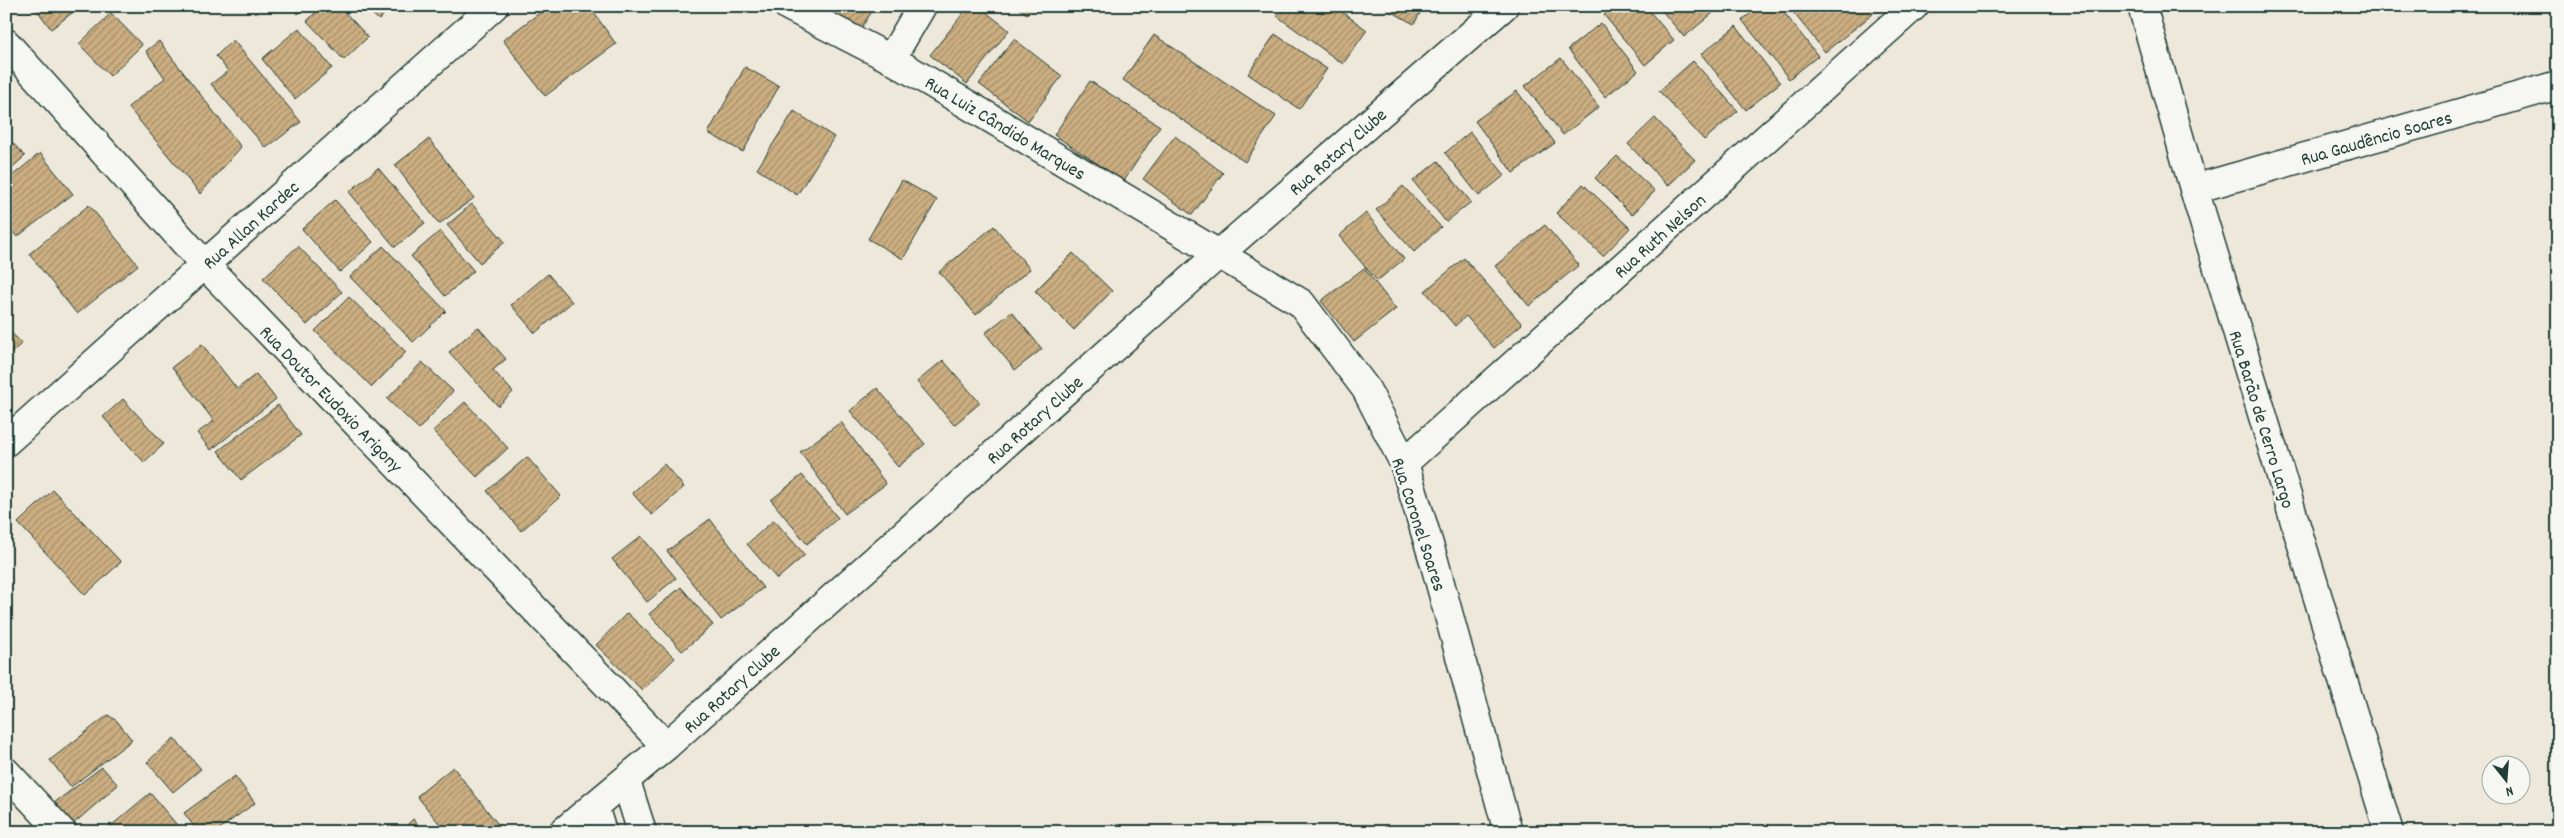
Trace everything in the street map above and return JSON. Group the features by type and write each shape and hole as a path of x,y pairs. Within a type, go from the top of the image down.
{"street":[{"name":"Rua Allan Kardec","path":"6,442 494,6"},
{"name":"Rua Luiz Cândido Marques","path":"788,6 891,59 1220,253"},
{"path":"891,59 922,6"},
{"name":"Rua Rotary Clube","path":"563,832 666,746 1220,253 1504,6"},
{"name":"Rua Ruth Nelson","path":"1404,463 1914,6"},
{"name":"Rua Barão de Cerro Largo","path":"2142,6 2194,189 2389,832"},
{"name":"Rua Doutor Eudoxio Arigony","path":"6,43 205,265 666,746"},
{"name":"Rua Gaudêncio Soares","path":"2194,189 2558,85"},
{"name":"Rua Coronel Soares","path":"1220,253 1301,303 1366,389 1404,463 1434,561 1508,832"},
{"path":"6,772 62,832"},
{"path":"626,781 642,832"},
{"path":"594,806 602,832"}],"building":[{"path":"34,6 81,6 51,29"},
{"path":"291,6 307,6 298,14"},
{"path":"322,6 339,6 368,37 344,60 307,21"},
{"path":"363,6 391,6 379,20"},
{"path":"549,6 589,6 616,44 545,96 503,40"},
{"path":"835,6 875,6 859,32 830,14"},
{"path":"969,6 978,6 1009,30 967,84 930,55"},
{"path":"1015,6 1031,6 1027,14"},
{"path":"1285,6 1334,6 1367,30 1343,64 1277,16"},
{"path":"1381,6 1424,6 1414,24"},
{"path":"1615,6 1645,6 1674,40 1645,65 1604,15"},
{"path":"1658,6 1707,6 1713,13 1684,37"},
{"path":"1760,6 1779,6 1818,56 1789,79 1742,20"},
{"path":"1788,6 1867,6 1873,14 1825,52"},
{"path":"111,13 142,45 110,76 79,44"},
{"path":"1601,23 1638,71 1605,97 1568,49"},
{"path":"1736,26 1780,83 1746,110 1701,54"},
{"path":"299,28 332,68 295,99 262,59"},
{"path":"1275,34 1327,69 1299,109 1248,74"},
{"path":"1154,35 1276,116 1245,162 1123,80"},
{"path":"1014,39 1062,76 1028,121 979,84"},
{"path":"233,40 301,122 266,148 211,84 228,71 216,56"},
{"path":"159,41 241,147 200,194 128,107 165,78 146,51"},
{"path":"1561,58 1599,107 1563,135 1525,86"},
{"path":"1693,61 1738,111 1704,140 1659,91"},
{"path":"745,67 779,86 743,152 708,133"},
{"path":"1090,81 1160,126 1124,181 1054,135"},
{"path":"1517,91 1555,143 1513,173 1475,121"},
{"path":"794,111 834,137 797,195 757,169"},
{"path":"1655,118 1695,160 1668,186 1628,144"},
{"path":"1470,132 1505,175 1479,196 1445,153"},
{"path":"6,136 25,156 6,173"},
{"path":"1175,136 1223,173 1192,215 1143,179"},
{"path":"429,139 474,198 439,224 395,165"},
{"path":"40,153 73,194 17,237 6,224 6,181"},
{"path":"1617,156 1655,191 1632,215 1595,178"},
{"path":"1438,161 1471,202 1446,222 1413,181"},
{"path":"378,168 425,223 395,247 349,192"},
{"path":"902,180 937,200 903,259 868,239"},
{"path":"1583,184 1630,228 1603,256 1556,213"},
{"path":"1403,186 1441,227 1414,252 1376,210"},
{"path":"335,200 373,242 340,272 302,229"},
{"path":"472,204 505,242 480,263 447,225"},
{"path":"89,205 138,265 77,314 29,254"},
{"path":"1366,213 1404,259 1377,281 1339,236"},
{"path":"1545,225 1579,265 1529,306 1495,266"},
{"path":"994,226 1030,269 976,315 939,272"},
{"path":"440,231 474,271 445,296 411,256"},
{"path":"298,246 342,292 307,325 263,278"},
{"path":"383,246 446,311 413,342 350,277"},
{"path":"1073,253 1112,291 1074,330 1035,291"},
{"path":"1464,258 1522,324 1494,348 1466,316 1455,326 1425,291"},
{"path":"1364,268 1396,309 1354,342 1321,301"},
{"path":"548,274 572,302 535,333 511,305"},
{"path":"349,297 406,352 372,387 315,331"},
{"path":"1012,312 1042,349 1015,370 985,333"},
{"path":"478,327 506,359 493,370 513,392 498,406 449,352"},
{"path":"6,328 22,343 6,358"},
{"path":"202,344 237,389 256,374 276,399 211,450 197,433 214,421 172,367"},
{"path":"943,360 980,403 954,425 917,382"},
{"path":"422,362 453,391 419,429 387,399"},
{"path":"877,388 925,444 898,467 850,411"},
{"path":"123,399 164,444 144,462 103,417"},
{"path":"465,402 508,448 477,477 433,431"},
{"path":"278,405 301,435 241,480 218,451"},
{"path":"841,422 886,484 845,514 800,452"},
{"path":"527,457 561,496 521,531 487,491"},
{"path":"664,464 684,487 652,515 632,493"},
{"path":"802,475 838,518 807,544 771,500"},
{"path":"53,490 121,562 85,595 18,523"},
{"path":"710,519 763,588 721,620 667,551"},
{"path":"774,520 805,555 777,579 747,544"},
{"path":"641,536 676,578 647,602 612,559"},
{"path":"681,587 713,625 682,651 649,614"},
{"path":"627,613 675,658 642,690 596,645"},
{"path":"108,715 117,721 132,740 71,787 50,760"},
{"path":"174,738 201,769 173,792 147,762"},
{"path":"102,767 118,785 72,825 54,803"},
{"path":"453,767 504,832 446,832 417,796"},
{"path":"235,776 255,803 215,832 198,832 184,813"},
{"path":"150,793 182,831 105,831"},
{"path":"413,819 425,832 400,832"}]}
